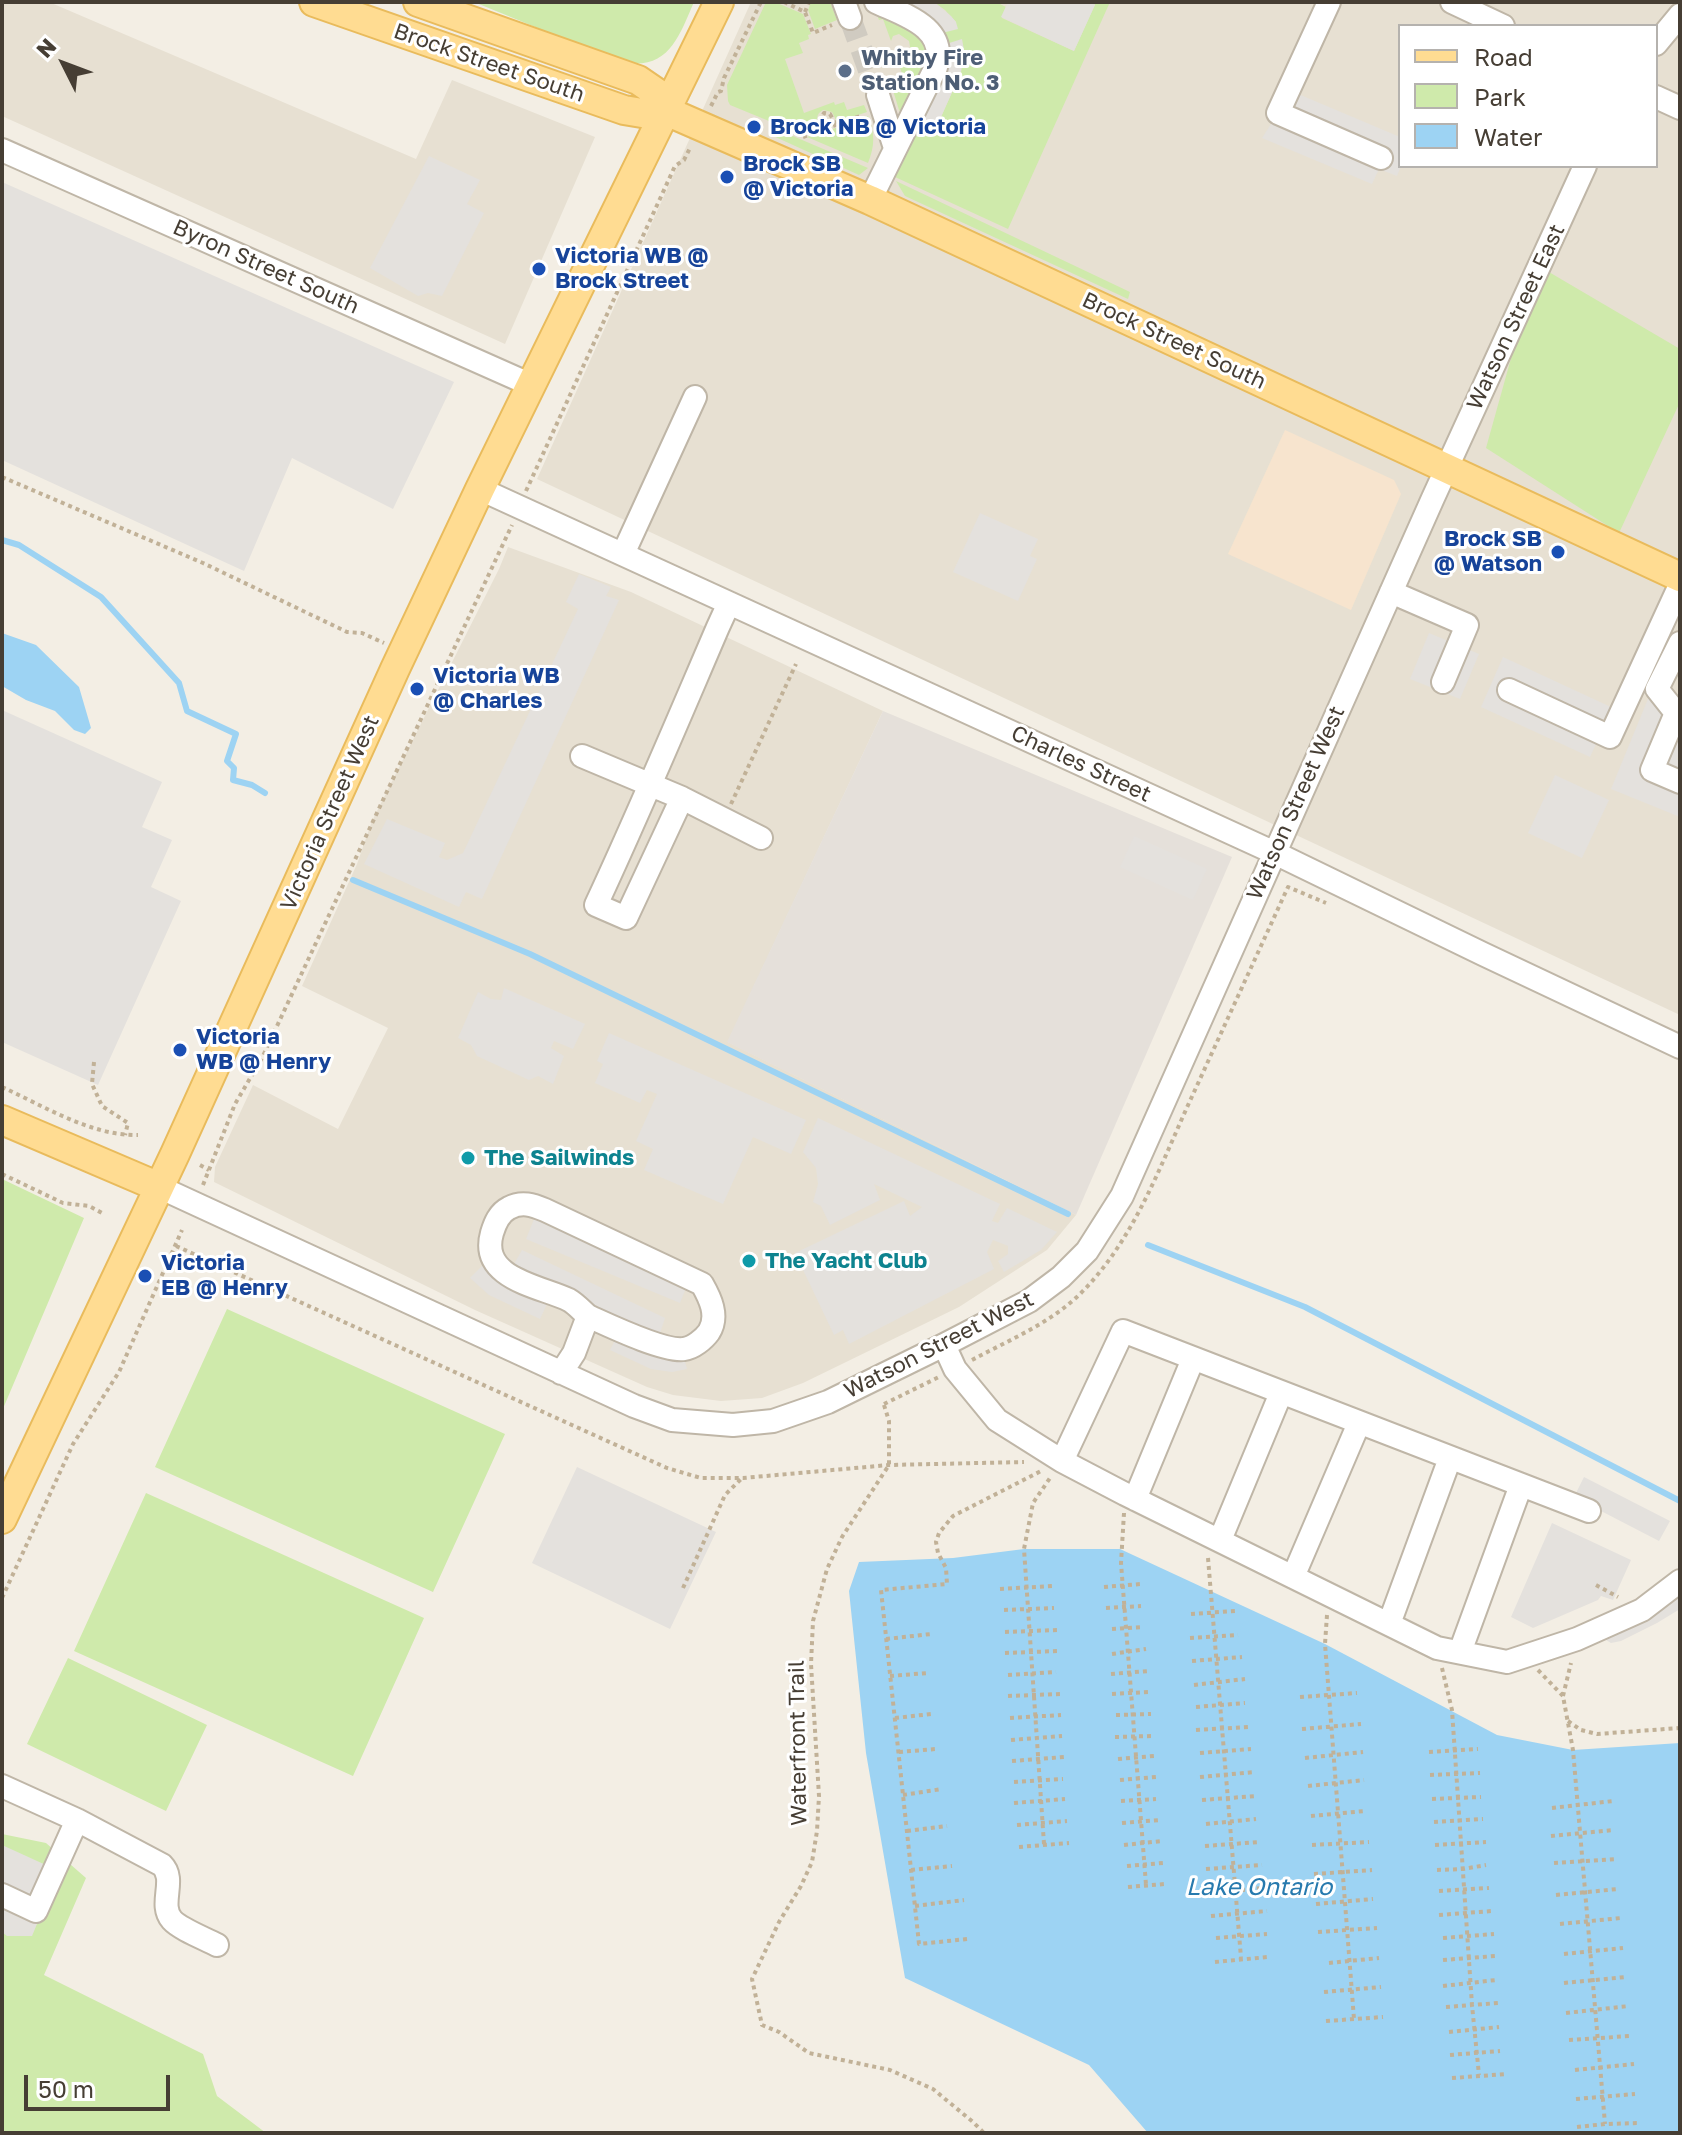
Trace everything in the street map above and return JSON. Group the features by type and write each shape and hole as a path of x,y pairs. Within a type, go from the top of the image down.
{"main road":[{"name":"Brock Street South","path":"314,2 624,110 648,114 666,111 870,200 1680,577"},
{"name":"Brock Street South","path":"418,2 638,80 657,93 666,111"},
{"name":"Victoria Street West","path":"2,1519 159,1187 403,651 529,384 719,2"},
{"path":"2,1120 159,1187"}],"street":[{"path":"870,200 936,67 938,52 935,38 921,23 876,2"},
{"path":"1329,2 1278,113 1381,158"},
{"path":"1452,2 1499,24"},
{"path":"1658,42 1680,15"},
{"path":"1658,98 1680,108"},
{"path":"873,104 895,148"},
{"name":"Byron Street South","path":"2,150 529,384"},
{"name":"Watson Street East","path":"1447,468 1584,168"},
{"path":"623,554 695,397"},
{"name":"Watson Street West","path":"159,1187 561,1373 672,1420 733,1425 773,1421 799,1413 873,1381 1029,1301 1061,1277 1087,1251 1122,1196 1447,468"},
{"name":"Charles Street","path":"480,489 1275,853 1680,1047"},
{"path":"1509,690 1610,737 1680,585"},
{"path":"1391,592 1467,625 1443,682"},
{"path":"682,798 626,918 596,905 729,603"},
{"path":"1680,643 1657,689 1676,713 1652,770 1680,782"},
{"path":"582,756 682,798 761,838"},
{"path":"527,1203 545,1210 702,1284 710,1298 714,1318 711,1329 702,1340 685,1349 669,1349 588,1316 572,1301 509,1276 499,1267 491,1254 490,1240 496,1220 509,1208 527,1203"},
{"path":"561,1373 574,1353 588,1316"},
{"path":"1062,1461 1123,1331 1589,1511"},
{"path":"944,1345 955,1369 997,1420 1062,1461 1437,1648 1507,1662 1577,1639 1642,1610 1680,1581"},
{"path":"1130,1497 1193,1359"},
{"path":"1213,1537 1281,1393"},
{"path":"1293,1577 1359,1423"},
{"path":"1389,1624 1450,1458"},
{"path":"1460,1652 1521,1485"},
{"path":"2,1786 77,1820 162,1865 167,1870 166,1909 172,1921 217,1945"},
{"path":"2,1895 36,1911 77,1820"}],"path":[{"path":"721,91 724,78 761,2"},
{"path":"784,2 805,12"},
{"path":"809,2 805,12 813,33 847,10"},
{"path":"803,137 836,125 873,104"},
{"path":"822,130 819,121 824,113 830,114 836,125"},
{"path":"528,488 675,166 684,160 688,152"},
{"path":"2,477 203,563 347,632 362,633 403,651"},
{"path":"203,1185 235,1104 262,1058 510,531"},
{"path":"724,819 796,664"},
{"path":"94,1062 92,1084 102,1106 128,1123 125,1135"},
{"path":"2,1087 96,1130 138,1135"},
{"path":"200,1165 209,1170"},
{"path":"2,1174 63,1203 89,1206 102,1213"},
{"path":"2,1598 73,1444 119,1372 182,1230"},
{"path":"176,1246 667,1468 701,1478 743,1478 889,1465 1062,1461"},
{"path":"884,1404 889,1421 889,1465"},
{"path":"1044,1844 1024,1549 1033,1503 1062,1461"},
{"path":"967,1939 919,1944 881,1590 947,1584 946,1568 936,1542 939,1533 953,1516 1062,1461"},
{"name":"Waterfront Trail","path":"889,1465 849,1526 827,1569 813,1621 811,1664 819,1796 812,1862 752,1979 762,2025 779,2032 809,2053 890,2070 933,2089 984,2133"},
{"path":"683,1588 725,1495 743,1478"},
{"path":"1130,1497 1120,1549 1146,1885"},
{"path":"1213,1537 1212,1613 1241,1958"},
{"path":"1104,1587 1141,1584"},
{"path":"1000,1589 1053,1586"},
{"path":"1328,1594 1325,1644 1354,2019"},
{"path":"1106,1608 1141,1606"},
{"path":"1004,1610 1054,1608"},
{"path":"1191,1614 1235,1611"},
{"path":"1112,1629 1143,1627"},
{"path":"1005,1632 1057,1630"},
{"path":"886,1639 931,1634"},
{"path":"1190,1638 1238,1635"},
{"path":"1577,1639 1563,1696 1583,1861 1605,2124"},
{"path":"1437,1648 1452,1710 1479,2075"},
{"path":"1112,1654 1146,1649"},
{"path":"1005,1653 1058,1651"},
{"path":"1192,1661 1242,1657"},
{"path":"1507,1662 1534,1666 1563,1696"},
{"path":"1111,1674 1149,1671"},
{"path":"1008,1675 1056,1672"},
{"path":"890,1676 928,1673"},
{"path":"1194,1685 1245,1679"},
{"path":"1112,1694 1148,1692"},
{"path":"1300,1697 1357,1693"},
{"path":"1008,1696 1060,1694"},
{"path":"1196,1707 1245,1703"},
{"path":"895,1718 931,1714"},
{"path":"1116,1715 1151,1714"},
{"path":"1010,1718 1061,1715"},
{"path":"1568,1721 1581,1730 1597,1734 1680,1728"},
{"path":"1302,1729 1361,1724"},
{"path":"1196,1730 1248,1727"},
{"path":"1011,1740 1062,1736"},
{"path":"1115,1737 1153,1736"},
{"path":"899,1752 936,1749"},
{"path":"1200,1753 1251,1749"},
{"path":"1429,1752 1478,1749"},
{"path":"1305,1758 1363,1752"},
{"path":"1118,1759 1154,1756"},
{"path":"1012,1761 1064,1757"},
{"path":"1200,1777 1255,1772"},
{"path":"1430,1775 1480,1773"},
{"path":"1120,1780 1156,1777"},
{"path":"1014,1782 1063,1779"},
{"path":"1308,1786 1364,1780"},
{"path":"903,1795 942,1789"},
{"path":"1202,1800 1256,1796"},
{"path":"1432,1799 1481,1797"},
{"path":"1014,1803 1065,1799"},
{"path":"1121,1801 1156,1799"},
{"path":"1552,1808 1613,1801"},
{"path":"1311,1816 1365,1811"},
{"path":"1206,1824 1256,1819"},
{"path":"1434,1822 1483,1819"},
{"path":"1122,1823 1160,1820"},
{"path":"1017,1825 1067,1821"},
{"path":"907,1831 947,1826"},
{"path":"1551,1836 1614,1830"},
{"path":"1124,1845 1162,1841"},
{"path":"1205,1846 1259,1842"},
{"path":"1312,1845 1369,1842"},
{"path":"1435,1845 1486,1842"},
{"path":"1019,1847 1069,1843"},
{"path":"1554,1863 1616,1859"},
{"path":"1127,1866 1163,1863"},
{"path":"1206,1869 1262,1865"},
{"path":"1437,1870 1486,1865"},
{"path":"911,1870 952,1866"},
{"path":"1314,1874 1372,1870"},
{"path":"1128,1887 1165,1884"},
{"path":"1209,1893 1263,1888"},
{"path":"1439,1891 1489,1888"},
{"path":"1556,1895 1618,1889"},
{"path":"1316,1904 1373,1899"},
{"path":"915,1906 964,1900"},
{"path":"1211,1916 1267,1911"},
{"path":"1439,1915 1492,1911"},
{"path":"1560,1924 1621,1918"},
{"path":"1318,1932 1377,1928"},
{"path":"1216,1938 1267,1934"},
{"path":"1443,1938 1494,1934"},
{"path":"1564,1954 1623,1948"},
{"path":"1443,1960 1495,1956"},
{"path":"1215,1962 1268,1957"},
{"path":"1329,1963 1379,1958"},
{"path":"1564,1983 1626,1977"},
{"path":"1443,1986 1496,1980"},
{"path":"1324,1992 1381,1987"},
{"path":"1446,2007 1498,2003"},
{"path":"1566,2013 1629,2006"},
{"path":"1326,2021 1383,2017"},
{"path":"1449,2032 1499,2027"},
{"path":"1569,2040 1630,2036"},
{"path":"1450,2055 1500,2051"},
{"path":"1575,2070 1634,2064"},
{"path":"1452,2078 1507,2074"},
{"path":"1576,2099 1635,2094"},
{"path":"1577,2127 1638,2123"}],"shaded area":[{"path":"2,2 49,2 416,159 452,80 595,137 505,344 2,116"},
{"path":"751,2 1680,2 1680,1015 537,479"},
{"path":"899,2 934,2 951,16 958,29 942,33"},
{"path":"1008,2 1087,2 1095,5 1074,51 1001,17"},
{"path":"962,39 961,72 937,126 922,120 945,70 946,44"},
{"path":"1284,88 1398,136 1400,168 1397,176 1379,169 1372,184 1262,138 1278,113"},
{"path":"429,156 480,180 467,204 484,213 442,296 428,293 418,296 370,268"},
{"path":"2,182 454,382 393,509 292,458 244,571 2,460"},
{"path":"1285,430 1394,480 1401,494 1351,610 1228,554"},
{"path":"980,513 1038,539 1030,556 1037,559 1018,601 953,572"},
{"path":"508,547 631,592 883,711 728,1042 1076,1215 1047,1250 959,1307 803,1383 762,1398 721,1401 673,1395 647,1387 475,1310 214,1182 215,1167 253,1085 338,1129 388,1028 302,986 357,864 372,821"},
{"path":"579,574 611,587 606,596 619,600 482,899 466,892 459,907 364,864 387,819 445,843 439,857 447,860 463,853 578,609 566,602"},
{"path":"1429,633 1479,654 1460,699 1410,679"},
{"path":"1503,657 1613,708 1590,757 1481,707"},
{"path":"1650,694 1680,706 1680,752 1677,759 1680,761 1680,817 1611,789"},
{"path":"2,710 162,782 142,827 172,840 151,887 181,901 98,1085 2,1042"},
{"path":"883,711 1232,857 1076,1215 727,1042"},
{"path":"1555,775 1609,800 1582,858 1528,833"},
{"path":"1134,836 1207,869 1193,900 1120,867"},
{"path":"504,988 585,1024 573,1049 554,1041 551,1048 564,1056 553,1084 538,1076 529,1080 477,1056 471,1045 458,1038 478,992 501,1000"},
{"path":"609,1033 806,1120 791,1154 753,1137 723,1204 644,1170 653,1149 636,1141 657,1094 647,1090 640,1103 595,1083 603,1064 597,1061"},
{"path":"818,1118 1000,1204 992,1221 998,1223 1007,1208 1057,1232 1041,1250 1004,1272 998,1261 1008,1254 1008,1246 993,1240 987,1252 994,1269 849,1344 843,1330 834,1335 795,1253 904,1201 910,1216 922,1207 874,1184 880,1200 830,1225 821,1206 813,1202 818,1184 816,1168 803,1152"},
{"path":"534,1219 688,1283 680,1303 526,1239"},
{"path":"522,1250 665,1318 660,1333 667,1339 679,1338 687,1369 672,1372 651,1369 610,1350 617,1336 547,1304 540,1319 489,1295 470,1278 493,1255 514,1264"},
{"path":"577,1467 716,1532 670,1629 532,1563"},
{"path":"1584,1477 1670,1521 1659,1541 1574,1497"},
{"path":"1552,1523 1631,1560 1613,1600 1601,1596 1533,1628 1511,1617"},
{"path":"1680,1594 1680,1609 1657,1623 1621,1641 1611,1643 1601,1637"},
{"path":"2,1845 59,1871 32,1936 7,1936 2,1932"}],"green space":[{"path":"474,2 694,2 669,49 661,57 637,64 621,62"},
{"path":"766,2 775,2 803,14 811,34 808,35 809,39 799,43 803,53 785,59 804,113 834,102 835,105 844,102 847,110 864,105 867,112 837,122 832,112 823,110 817,120 819,128 803,135 730,105 727,85"},
{"path":"811,2 830,2 837,20 815,29 808,10"},
{"path":"934,2 996,2 1006,7 1002,18 1074,51 1096,2 1110,2 1008,229 895,177 919,123 922,120 937,126 961,72 963,44 946,44 942,33 956,22"},
{"path":"876,12 912,29 922,37 927,47 925,69 902,113 892,87 905,82 897,59 911,53 909,41 899,34 893,36 891,41 883,19 879,20"},
{"path":"868,116 873,140 868,163 807,137 842,126 848,131 859,130 864,126 864,117"},
{"path":"774,128 868,168 859,175 771,135"},
{"path":"896,181 1130,292 1128,299 905,196"},
{"path":"1537,265 1680,349 1680,402 1619,533 1486,448"},
{"path":"2,1179 84,1218 2,1411"},
{"path":"227,1309 505,1434 433,1592 155,1467"},
{"path":"146,1493 424,1618 353,1776 74,1651"},
{"path":"68,1658 207,1725 166,1811 27,1744"},
{"path":"2,1834 46,1843 86,1878 44,1975 203,2054 217,2096 266,2133 2,2133"}],"water":[{"path":"2,633 36,645 79,687 91,728 85,734 74,730 55,711 26,700 2,686"},
{"name":"Lake Ontario","path":"1024,1549 1120,1549 1325,1644 1497,1735 1573,1750 1680,1743 1680,2133 1148,2133 1089,2065 905,1978 866,1753 849,1591 859,1562 953,1558"}],"waterway":[{"path":"2,540 19,545 101,597 179,683 187,711 236,734 227,761 234,768 233,780 252,785 265,793"},
{"path":"353,880 530,954 1068,1214"},
{"path":"1148,1245 1305,1307 1680,1501"}],"tunnel":[{"path":"850,18 878,95"}],"place":[{"name":"Whitby Fire Station No. 3","path":"845,71"},
{"name":"Brock NB @ Victoria","path":"754,127"},
{"name":"Brock SB @ Victoria","path":"727,177"},
{"name":"Victoria WB @ Brock Street","path":"539,269"},
{"name":"Brock SB @ Watson","path":"1558,552"},
{"name":"Victoria WB @ Charles","path":"417,689"},
{"name":"Victoria WB @ Henry","path":"180,1050"},
{"name":"The Sailwinds","path":"468,1158"},
{"name":"The Yacht Club","path":"749,1261"},
{"name":"Victoria EB @ Henry","path":"145,1276"}]}
